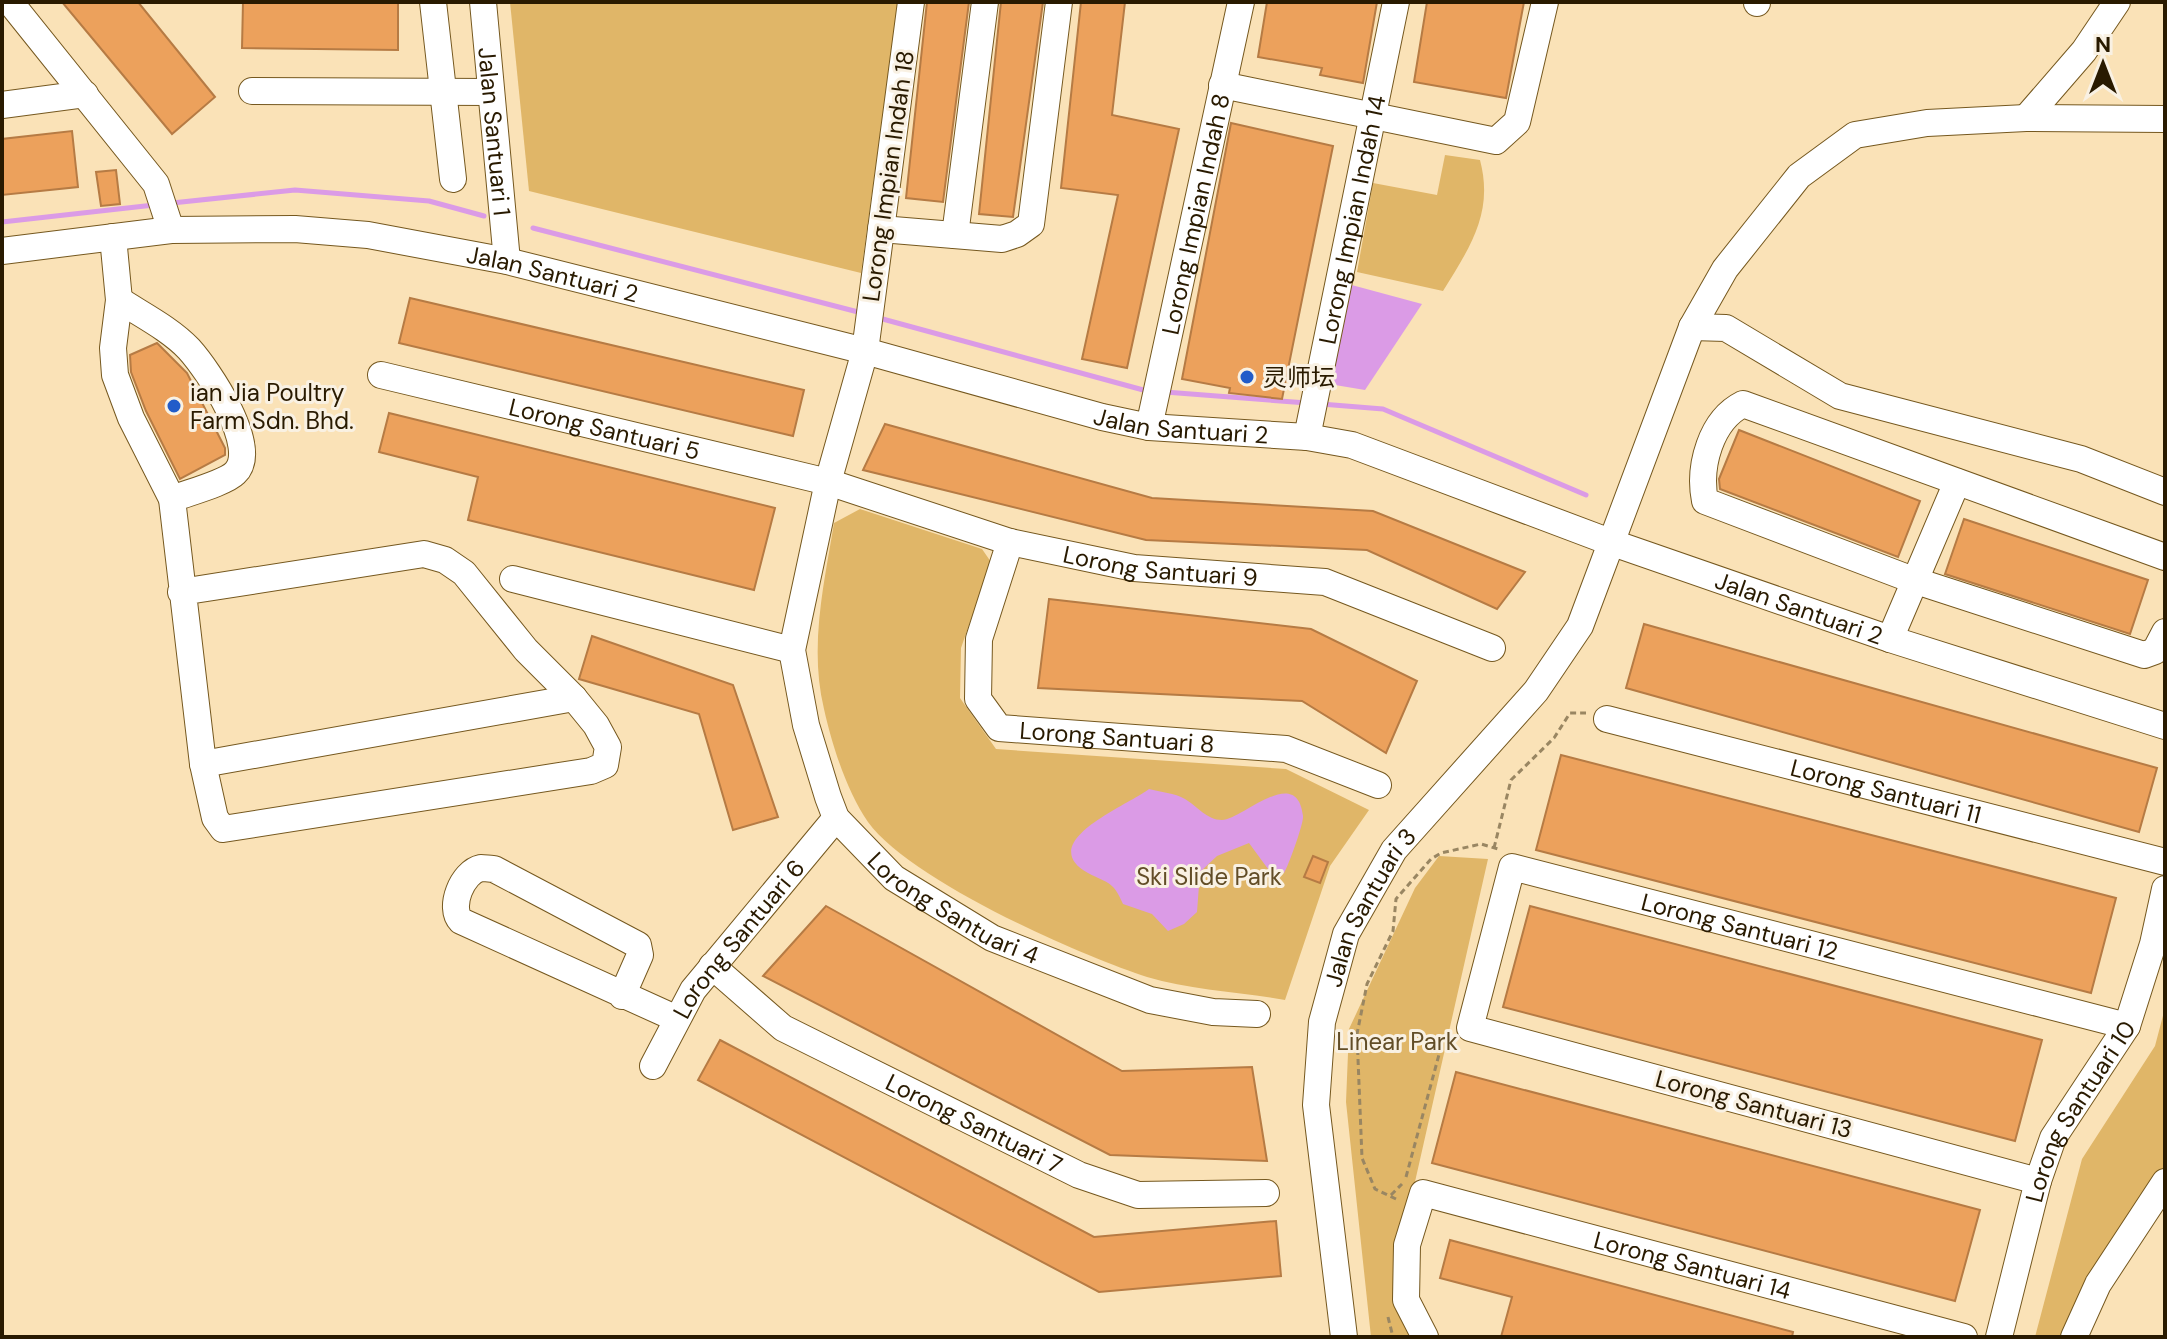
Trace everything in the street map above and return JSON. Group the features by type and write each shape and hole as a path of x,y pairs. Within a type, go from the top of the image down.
{"street":[{"path":"10,2 156,184 169,222"},
{"path":"433,2 453,179"},
{"name":"Jalan Santuari 1","path":"483,2 507,261"},
{"name":"Lorong Impian Indah 18","path":"865,351 911,2"},
{"path":"955,235 985,2"},
{"path":"881,229 1002,239 1017,234 1031,224 1059,2"},
{"name":"Lorong Impian Indah 8","path":"1151,419 1241,2"},
{"name":"Lorong Impian Indah 14","path":"1308,430 1370,116 1396,2"},
{"path":"1222,85 1496,141 1517,122 1545,2"},
{"path":"2026,118 2084,51 2117,2"},
{"path":"252,91 491,92"},
{"path":"2,105 85,94"},
{"name":"Jalan Santuari 3","path":"1344,1337 1316,1105 1322,1022 1346,934 1394,850 1536,691 1580,626 1692,327 1725,269 1799,176 1855,135 1927,123 2026,118 2165,119"},
{"name":"Jalan Santuari 2","path":"2,251 113,237 169,222 368,235 507,261 865,351 1028,398 1151,419 1308,430 1610,542 1890,639 2165,726"},
{"path":"113,237 119,300 113,348 115,375 131,418 172,499 181,592 203,764 215,818 223,829 591,771 605,765 608,747 596,725 526,650 464,573 445,560 424,554 181,592"},
{"path":"119,300 188,349 216,386 242,441 242,461 234,474 172,499"},
{"path":"1692,327 1726,328 1840,396 2081,459 2165,492"},
{"path":"818,339 844,365 855,385 872,372 909,363"},
{"name":"Lorong Santuari 4","path":"865,351 828,482 792,650 806,725 836,818 894,878 992,938 1150,1000 1213,1012 1257,1014"},
{"name":"Lorong Santuari 5","path":"381,375 828,482"},
{"path":"2165,557 1743,404 1728,412 1717,430 1701,482 1705,501 1913,580 2144,655 2155,651 2165,632"},
{"name":"Lorong Santuari 9","path":"828,482 1010,542 1134,568 1325,582 1492,648"},
{"path":"1890,639 1957,482"},
{"name":"Lorong Santuari 8","path":"1010,542 979,639 978,699 999,728 1286,749 1378,785"},
{"path":"513,579 792,650"},
{"path":"203,764 574,698"},
{"name":"Lorong Santuari 11","path":"1607,719 2165,862"},
{"name":"Lorong Santuari 6","path":"653,1066 675,1018 712,966 836,818"},
{"path":"1470,1028 1512,867"},
{"name":"Lorong Santuari 12","path":"1512,867 2127,1026"},
{"path":"622,996 640,955 638,945 494,869 480,868 470,874 453,906 461,921 622,996 675,1018"},
{"name":"Lorong Santuari 10","path":"1999,1337 2038,1181 2053,1138 2127,1026 2153,944 2165,889"},
{"name":"Lorong Santuari 7","path":"712,966 783,1028 1079,1175 1138,1195 1266,1193"},
{"name":"Lorong Santuari 13","path":"1470,1028 2038,1181"},
{"path":"2074,1337 2098,1284 2160,1196"},
{"path":"1411,1197 1406,1300 1425,1337"},
{"name":"Lorong Santuari 14","path":"1411,1197 1964,1337"}],"path":[{"path":"1494,848 1511,780 1554,738 1570,713 1575,711 1607,719"},
{"path":"1411,1197 1375,1189 1362,1158 1357,1034 1367,984 1393,931 1396,899 1431,859 1464,846 1481,844 1501,850 1512,867"},
{"path":"1391,1195 1407,1175 1444,1036 1470,1028"},
{"path":"1387,1311 1393,1337"}],"green space":[{"path":"510,2 898,2 861,273 529,191"},
{"path":"1445,155 1480,160 1484,197 1477,229 1443,291 1357,272 1373,183 1437,195"},
{"name":"Ski Slide Park","path":"860,509 982,549 991,562 961,648 960,698 996,749 1286,769 1369,810 1330,866 1285,1000 1163,981 1080,952 957,891 889,844 868,822 853,797 836,753 824,709 818,662 822,592 834,523"},
{"name":"Linear Park","path":"1439,856 1488,859 1393,1279 1414,1337 1371,1337 1346,1102 1349,1029 1415,888"},
{"path":"2165,1008 2165,1168 2130,1217 2069,1337 2035,1337 2082,1159 2155,1046"}],"shaded area":[{"path":"1348,284 1422,304 1365,390 1329,384"},
{"path":"1149,789 1181,797 1207,815 1222,820 1268,798 1291,794 1299,801 1303,816 1284,873 1271,873 1249,843 1217,856 1200,872 1197,912 1184,924 1168,931 1152,914 1123,904 1113,887 1074,861 1072,849 1090,825"}],"building":[{"path":"62,2 138,2 215,97 172,134"},
{"path":"243,2 398,2 398,50 242,48"},
{"path":"927,2 969,2 943,202 906,198"},
{"path":"1001,2 1043,2 1013,217 979,214"},
{"path":"1081,2 1125,2 1112,115 1179,129 1127,368 1082,359 1118,195 1061,188"},
{"path":"1267,2 1377,2 1363,83 1320,75 1322,68 1258,57"},
{"path":"1427,2 1524,2 1506,98 1414,82"},
{"path":"1231,123 1333,146 1282,399 1229,393 1230,388 1182,379"},
{"path":"72,131 78,187 2,195 2,139"},
{"path":"116,170 120,204 101,206 96,172"},
{"path":"410,298 804,390 793,436 399,343"},
{"name":"ian Jia Poultry Farm Sdn. Bhd.","path":"157,343 187,373 225,448 225,455 180,479 146,411 131,372 130,355"},
{"path":"389,413 775,508 754,590 468,520 478,477 379,452"},
{"path":"885,424 1152,498 1373,511 1525,572 1497,609 1367,550 1146,540 863,470"},
{"path":"1739,430 1920,501 1898,557 1720,489 1719,479"},
{"path":"1964,519 2148,580 2130,634 1945,574"},
{"path":"1049,599 1311,629 1417,681 1386,753 1302,701 1038,688"},
{"path":"1644,624 2157,768 2139,832 1626,688"},
{"path":"592,636 733,685 778,817 733,830 699,714 579,679"},
{"path":"1561,755 2116,898 2091,993 1536,850"},
{"path":"1313,856 1328,862 1320,883 1304,877"},
{"path":"826,906 1122,1071 1252,1067 1267,1161 1110,1155 763,976"},
{"path":"1530,906 2042,1040 2015,1141 1503,1007"},
{"path":"720,1040 1094,1237 1276,1221 1281,1276 1099,1292 698,1080"},
{"path":"1456,1072 1980,1210 1955,1301 1432,1163"},
{"path":"1450,1240 1793,1332 1792,1337 1501,1337 1512,1297 1440,1278"}],"waterway":[{"path":"172,203 295,190 429,201 484,216"},
{"path":"2,222 154,205"},
{"path":"533,228 862,313"},
{"path":"879,318 1147,391"},
{"path":"1165,392 1307,403"},
{"path":"1321,404 1383,409 1586,495"}],"place":[{"name":"灵师坛","path":"1247,377"},
{"name":"ian Jia Poultry Farm Sdn. Bhd.","path":"174,406"}]}
